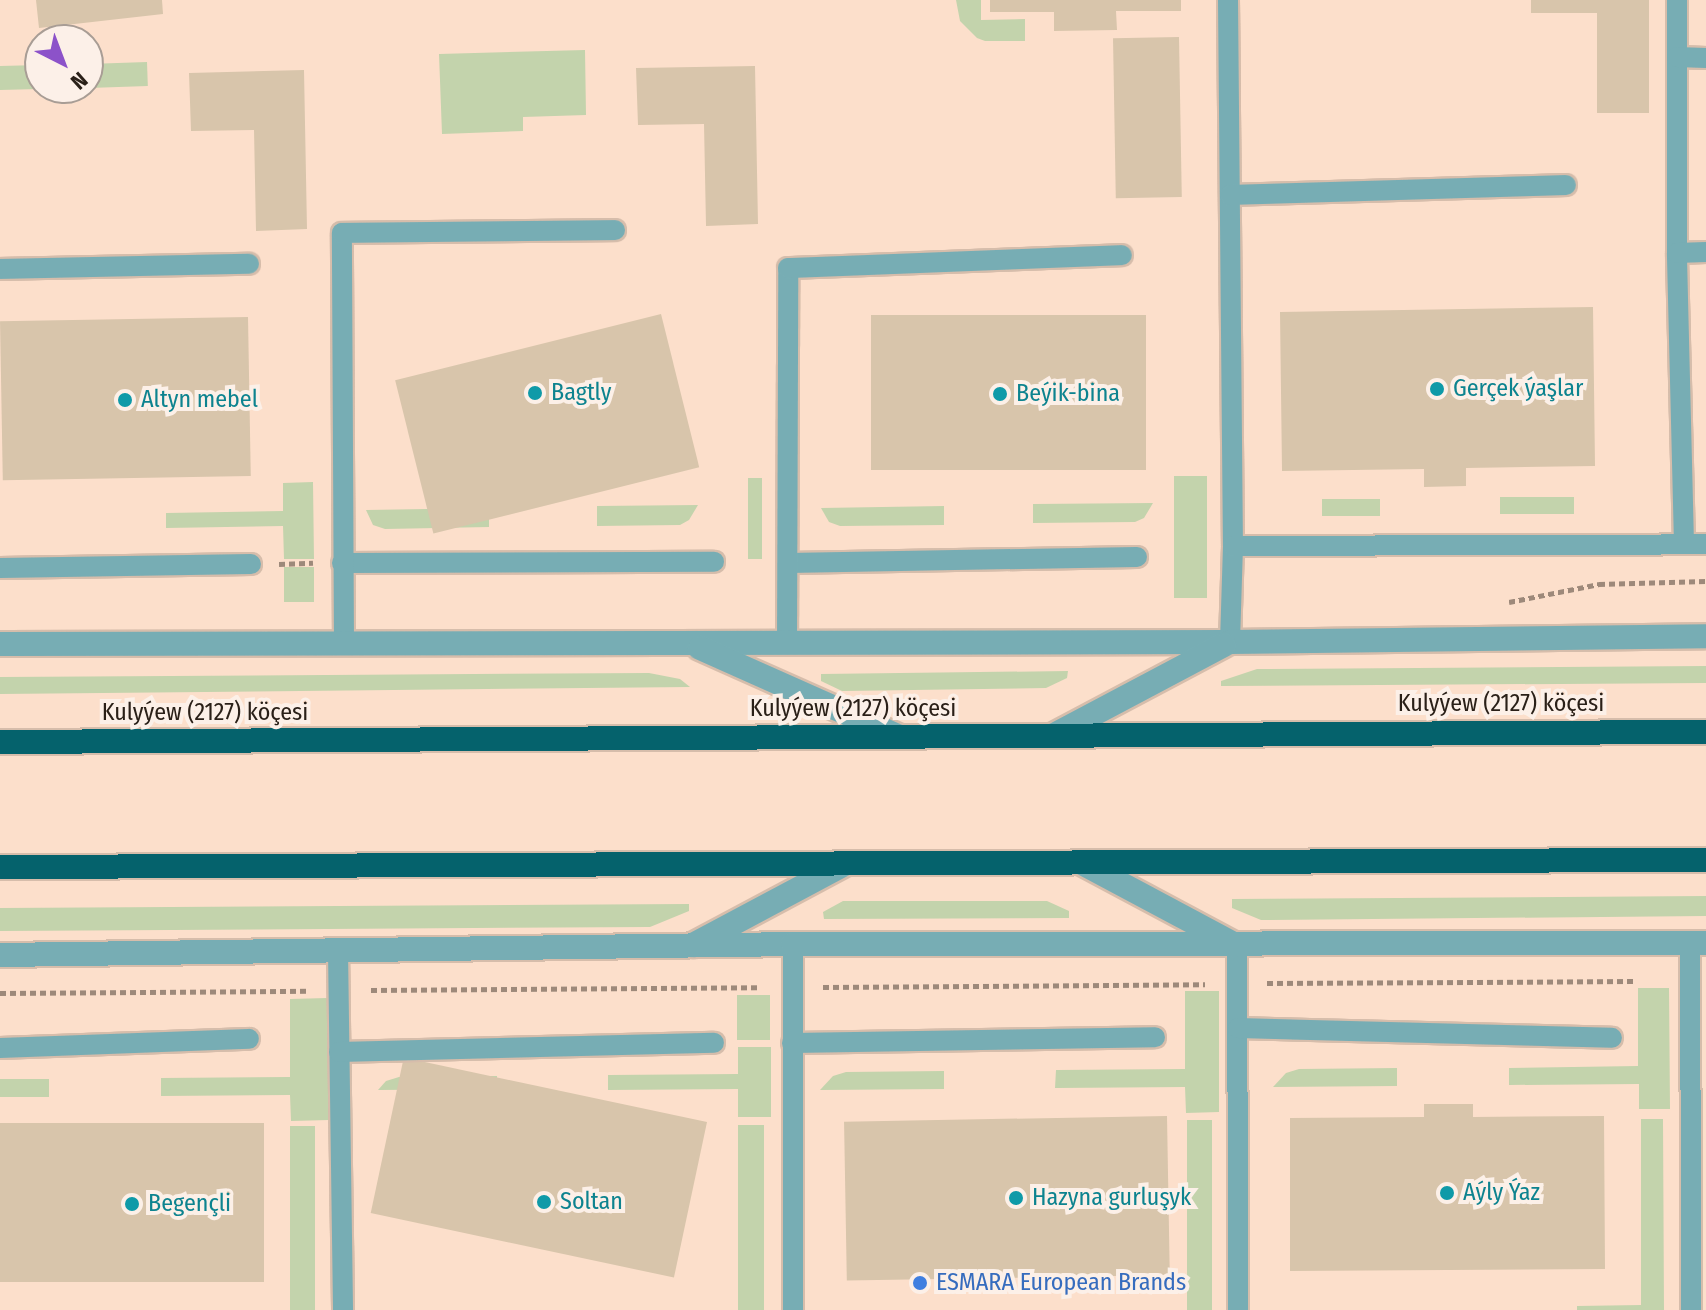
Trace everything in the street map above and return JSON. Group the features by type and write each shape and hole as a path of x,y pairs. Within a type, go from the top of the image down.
{"highway":[{"name":"Kulyýew (2127) köçesi","path":"0,742 1706,732"},
{"path":"0,867 841,866 1706,860"}],"street":[{"path":"0,644 1230,642 1706,636"},
{"path":"1056,734 1230,642"},
{"path":"690,644 895,735"},
{"path":"1084,864 1237,945"},
{"path":"688,948 841,866"},
{"path":"0,955 688,948 793,944 1698,943"}],"lane":[{"path":"1228,0 1233,546 1230,642"},
{"path":"1677,0 1677,253 1684,544"},
{"path":"1677,57 1706,58"},
{"path":"1230,195 1566,185"},
{"path":"344,643 342,233 615,230"},
{"path":"1677,253 1706,252"},
{"path":"787,642 788,268 1122,255"},
{"path":"0,269 249,264"},
{"path":"1233,546 1706,544"},
{"path":"788,563 1137,557"},
{"path":"342,563 714,562"},
{"path":"0,568 251,564"},
{"path":"1691,1310 1698,1053 1690,980 1698,943"},
{"path":"793,944 793,1310"},
{"path":"1237,945 1238,1310"},
{"path":"338,950 343,1310"},
{"path":"1238,1028 1612,1038"},
{"path":"792,1043 1155,1037"},
{"path":"0,1048 249,1039"},
{"path":"339,1052 714,1043"}],"path":[{"path":"251,564 342,563"},
{"path":"0,993 1690,980"}],"green space":[{"path":"956,0 981,0 981,20 1025,19 1025,41 985,41 977,38 960,21"},
{"path":"585,50 586,115 523,117 523,131 442,134 439,54"},
{"path":"147,62 148,86 104,88 104,64"},
{"path":"24,65 24,89 0,90 0,66"},
{"path":"1174,476 1207,476 1207,598 1174,598"},
{"path":"748,478 762,478 762,559 748,559"},
{"path":"313,482 314,559 284,559 283,526 166,528 166,513 283,511 283,483"},
{"path":"1500,497 1574,497 1574,514 1500,514"},
{"path":"1322,499 1380,499 1380,516 1322,516"},
{"path":"1153,503 1144,518 1135,522 1033,523 1033,504"},
{"path":"698,505 689,520 680,525 597,526 597,506"},
{"path":"944,506 944,525 840,526 829,522 821,508"},
{"path":"489,508 489,527 385,529 373,525 366,510"},
{"path":"284,567 314,567 314,602 284,602"},
{"path":"1706,666 1706,683 1221,686 1221,681 1257,669"},
{"path":"1068,671 1067,678 1046,688 842,691 821,681 821,674"},
{"path":"649,673 680,679 690,687 0,694 0,677"},
{"path":"1706,896 1706,916 1261,920 1232,908 1232,899"},
{"path":"843,901 1047,901 1069,911 1069,918 824,919 823,912"},
{"path":"689,904 689,911 650,927 0,931 0,908"},
{"path":"1638,988 1669,988 1670,1109 1639,1109 1639,1084 1509,1085 1509,1068 1638,1066"},
{"path":"1185,991 1219,991 1219,1112 1186,1113 1185,1087 1055,1088 1056,1070 1185,1069"},
{"path":"737,995 770,995 770,1040 737,1040"},
{"path":"327,998 329,1120 291,1121 290,1095 161,1096 161,1078 290,1077 290,999"},
{"path":"738,1047 771,1047 771,1117 738,1117 738,1089 608,1090 608,1075 738,1074"},
{"path":"1397,1068 1397,1086 1273,1087 1286,1073 1299,1069"},
{"path":"944,1071 944,1089 820,1090 833,1076 846,1072"},
{"path":"497,1076 497,1089 378,1090 386,1081 399,1077"},
{"path":"0,1079 49,1079 49,1097 0,1097"},
{"path":"1641,1119 1663,1119 1664,1310 1577,1310 1577,1306 1641,1305"},
{"path":"1187,1120 1212,1120 1212,1310 1187,1310"},
{"path":"738,1125 764,1125 764,1310 738,1310"},
{"path":"290,1126 315,1126 315,1310 290,1310"}],"building":[{"path":"36,0 162,0 163,14 74,24 39,24"},
{"path":"990,0 1181,0 1181,11 1116,11 1117,30 1054,31 1054,12 990,12"},
{"path":"1531,0 1649,0 1649,113 1597,113 1597,13 1531,13"},
{"path":"1179,37 1182,197 1116,198 1113,38"},
{"path":"755,66 758,224 706,226 704,124 638,125 636,68"},
{"path":"304,70 307,229 256,231 254,130 191,131 189,73"},
{"name":"Gerçek ýaşlar","path":"1593,307 1595,466 1466,468 1466,486 1424,487 1424,469 1282,471 1280,312"},
{"name":"Bagtly","path":"661,314 699,467 433,534 395,380"},
{"name":"Beýik-bina","path":"871,315 1146,315 1146,470 871,470"},
{"name":"Altyn mebel","path":"248,317 251,476 3,480 0,321"},
{"name":"Soltan","path":"404,1058 707,1122 674,1278 371,1213"},
{"name":"Aýly Ýaz","path":"1424,1104 1473,1104 1473,1117 1604,1116 1605,1269 1290,1271 1290,1118 1424,1117"},
{"name":"Hazyna gurluşyk","path":"1167,1116 1170,1275 847,1281 844,1122"},
{"name":"Begençli","path":"0,1123 264,1123 264,1282 0,1282"}],"place":[{"name":"Gerçek ýaşlar","path":"1437,389"},
{"name":"Bagtly","path":"535,393"},
{"name":"Beýik-bina","path":"1000,394"},
{"name":"Altyn mebel","path":"125,400"},
{"name":"Aýly Ýaz","path":"1447,1193"},
{"name":"Hazyna gurluşyk","path":"1016,1198"},
{"name":"Soltan","path":"544,1202"},
{"name":"Begençli","path":"132,1204"},
{"name":"ESMARA European Brands","path":"920,1283"}]}
